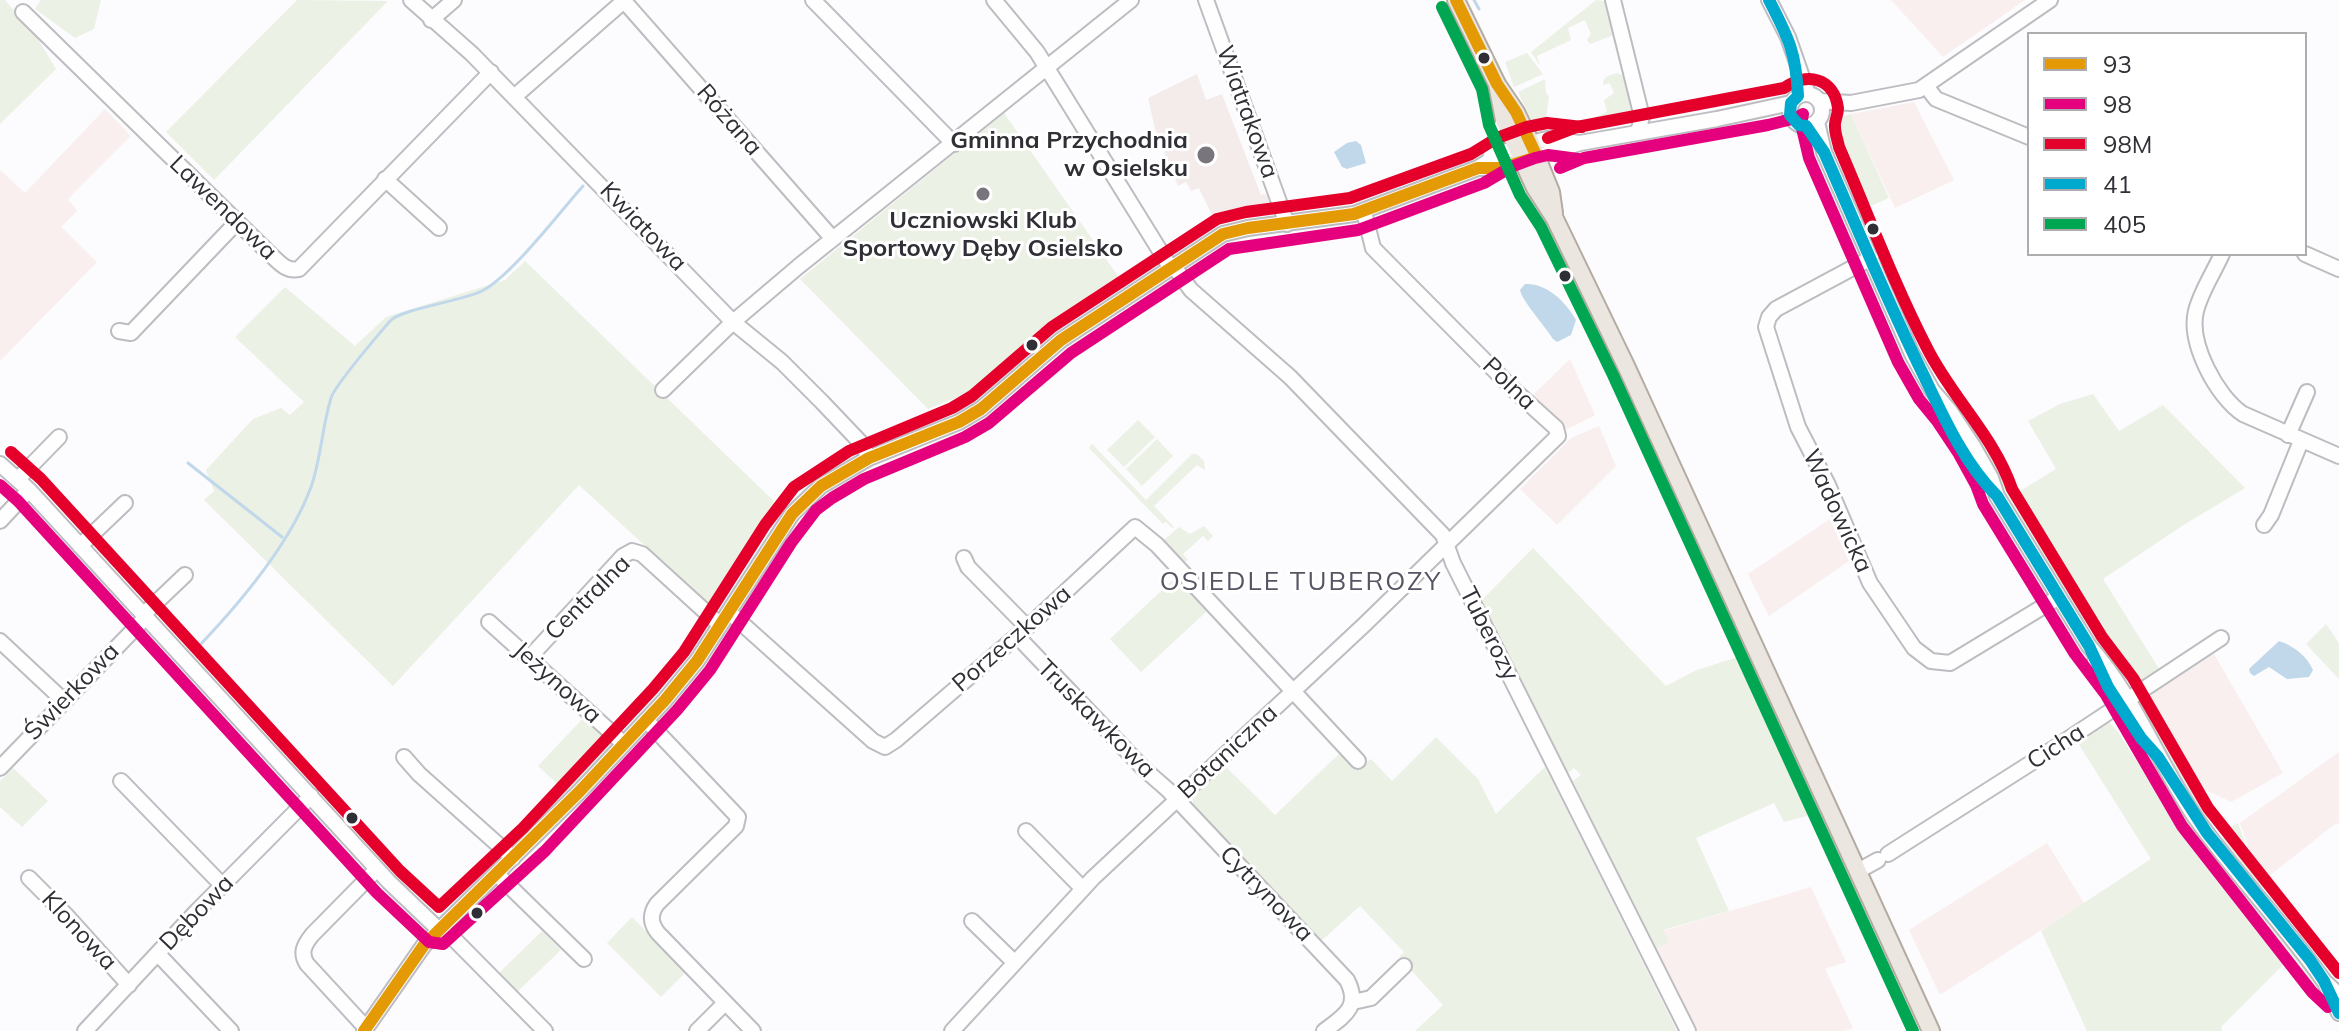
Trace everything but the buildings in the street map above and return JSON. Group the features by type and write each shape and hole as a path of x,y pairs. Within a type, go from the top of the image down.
{"main road":[{"path":"1456,0 1497,84 1516,112 1527,152"},
{"path":"1497,84 1504,120 1551,192 1555,219 1663,444 1931,1031"}],"street":[{"name":"Kwiatowa","path":"411,0 491,72 733,322 782,362 861,443 869,458"},
{"path":"431,20 454,0"},
{"path":"514,97 625,0"},
{"name":"Różana","path":"625,0 833,239"},
{"path":"813,0 954,144"},
{"name":"Tuberozy","path":"994,0 1047,68 1172,266 1191,290 1277,364 1439,530 1688,1031"},
{"path":"663,390 733,322 1131,0"},
{"name":"Wiatrakowa","path":"1206,0 1287,224"},
{"path":"1613,0 1642,117 1638,132"},
{"path":"1769,0 1788,37 1807,109 1824,152 1904,336 1951,433 1997,496 2089,646 2098,669 2124,702 2141,738 2158,757 2207,833 2324,981 2339,995"},
{"path":"377,869 312,935 306,942 303,954 307,964 365,1030 415,955 624,744 697,661 798,506 833,478 869,458 959,422 981,409 1061,340 1223,234 1239,229 1340,218 1364,212 1484,164 1527,152 1765,109 1807,109 1911,92 1926,86 2050,0"},
{"name":"Lawendowa","path":"23,12 286,268 299,269 491,72"},
{"path":"1926,86 1936,99 2027,136"},
{"path":"1484,164 1504,120"},
{"path":"385,179 439,228"},
{"name":"Polna","path":"1364,212 1373,248 1556,428 1558,434 1555,441 1447,546"},
{"path":"119,331 131,333 237,222"},
{"path":"2307,255 2339,269"},
{"path":"2221,256 2195,313 2198,338 2211,378 2232,407 2339,456"},
{"name":"Wadowicka","path":"1871,258 1776,309 1766,327 1798,427 1828,485 1870,583 1914,648 1931,661 1950,663 2059,597"},
{"path":"2264,525 2271,515 2307,392"},
{"path":"18,479 59,437"},
{"path":"0,464 29,490 377,869 472,956 545,1031"},
{"path":"0,521 29,490"},
{"path":"80,546 125,503"},
{"name":"Porzeczkowa","path":"729,612 873,741 885,747 1022,632 1135,527 1157,545 1293,692"},
{"name":"Botaniczna","path":"952,1031 1083,889 1447,546"},
{"name":"Centralna","path":"529,658 623,556 632,551 642,554 720,625"},
{"name":"Truskawkowa","path":"964,558 968,567 1022,632 1040,663 1177,800"},
{"name":"Świerkowa","path":"0,768 185,575"},
{"name":"Jeżynowa","path":"489,622 624,744"},
{"name":"Cicha","path":"1858,871 2221,638"},
{"path":"0,641 63,700"},
{"path":"1293,692 1358,761"},
{"path":"646,720 738,817 736,826 657,904 651,922 658,933 753,1031"},
{"path":"404,757 513,858"},
{"path":"121,781 222,885"},
{"name":"Dębowa","path":"85,1031 222,885 311,796"},
{"name":"Cytrynowa","path":"1177,800 1347,980 1352,996"},
{"path":"1026,831 1083,889"},
{"path":"497,874 584,959"},
{"name":"Klonowa","path":"29,878 129,985"},
{"path":"972,921 1014,962"},
{"path":"158,954 231,1031"},
{"path":"1324,1031 1349,1012 1352,996 1371,998 1404,966"},
{"path":"2324,981 2339,1013"},
{"path":"697,1031 725,1003"}],"shaded area":[{"path":"0,0 5,0 38,39 56,69 0,124"},
{"path":"41,0 101,0 94,29 75,38 35,9"},
{"path":"297,0 388,1 214,180 166,132"},
{"path":"1596,0 1603,1 1609,9 1614,35 1590,44 1587,40 1591,34 1585,20 1568,28 1571,40 1537,56 1540,66 1531,52"},
{"path":"1891,0 2025,0 1943,57"},
{"path":"1527,53 1543,74 1514,87 1505,62"},
{"path":"1617,73 1627,77 1635,116 1584,122 1607,112 1604,100 1614,93 1610,83 1603,85 1603,82 1607,76"},
{"name":"Gminna Przychodnia w Osielsku","path":"1197,74 1206,100 1222,94 1261,195 1268,194 1270,208 1212,215 1199,188 1191,191 1186,182 1178,186 1155,129 1148,98"},
{"path":"1545,79 1549,97 1542,128 1531,119 1518,92"},
{"path":"1914,102 1954,180 1895,208 1851,114"},
{"path":"105,109 131,136 68,199 77,211 61,227 97,262 0,361 0,170 25,193"},
{"name":"Uczniowski Klub Sportowy Dęby Osielsko","path":"1004,113 1118,276 1117,280 1048,328 972,391 928,409 800,279"},
{"path":"1851,114 1889,198 1868,207 1836,128 1840,117"},
{"path":"525,261 780,507 717,612 579,485 393,686 204,500 214,491 206,470 253,419 281,408 290,415 304,402 235,337 285,287 355,346 386,317 505,280"},
{"path":"1026,349 1027,353 1013,375 982,403 959,415 954,411 949,413 947,405 975,393"},
{"path":"1570,359 1595,415 1567,429 1531,397"},
{"path":"2093,394 2119,431 2163,405 2245,488 2103,579 2161,672 2139,688 2128,670 2120,675 2094,638 2105,628 2098,618 2085,625 1984,455 1985,445 1993,440 1990,451 2017,493 2056,469 2028,421 2060,404"},
{"path":"1138,420 1155,437 1124,467 1107,450"},
{"path":"1599,426 1616,466 1557,525 1520,489 1571,438"},
{"path":"1157,439 1173,456 1142,486 1126,469"},
{"path":"1092,444 1146,500 1192,454 1197,454 1204,461 1205,470 1197,465 1154,506 1174,527 1166,522 1163,524 1089,448"},
{"path":"1830,519 1849,561 1769,616 1748,574"},
{"path":"1204,526 1213,536 1208,541 1203,536 1183,554 1188,560 1184,562 1164,540 1179,527 1190,534"},
{"path":"1533,548 1666,686 1697,670 1741,656 1814,814 1784,822 1774,803 1696,838 1729,911 1663,930 1669,943 1655,949 1573,781 1581,775 1574,768 1568,773 1481,601"},
{"path":"1176,577 1207,611 1141,672 1110,639"},
{"path":"2326,624 2339,643 2339,679 2306,644"},
{"path":"2214,654 2283,773 2231,802 2202,788 2145,698"},
{"path":"2139,699 2214,821 2203,816 2138,706"},
{"path":"586,715 611,739 612,744 567,793 538,766"},
{"path":"2117,717 2189,819 2304,963 2335,1015 2333,1017 2300,967 2184,821"},
{"path":"2107,720 2118,732 2191,845 2286,962 2221,1027 2222,1031 2087,1031 2041,931 2151,859 2078,743"},
{"path":"1436,737 1478,779 1496,814 1545,767 1677,1031 1415,1031 1443,1005 1399,957 1404,952 1360,906 1321,941 1195,811 1192,797 1226,767 1275,815 1341,752 1358,768 1371,759 1392,781"},
{"path":"2339,752 2339,825 2336,823 2268,877 2253,860 2240,823"},
{"path":"13,768 48,801 22,827 0,807 0,781"},
{"path":"2238,823 2251,861 2266,878 2261,882 2266,888 2260,887 2222,839 2225,830"},
{"path":"2047,843 2084,903 1940,995 1909,930"},
{"path":"1811,887 1846,962 1825,969 1853,1028 1844,1031 1698,1031 1655,949 1669,943 1663,931"},
{"path":"632,917 686,972 661,997 607,943"},
{"path":"542,931 561,950 517,992 499,973"}],"water":[{"path":"1356,141 1361,145 1366,163 1347,169 1342,167 1334,152"},
{"path":"1525,284 1548,290 1567,307 1576,320 1571,335 1557,342 1553,339 1522,295 1520,290"},
{"path":"2279,641 2304,656 2313,670 2309,677 2287,679 2269,667 2254,676 2250,673 2249,669"}],"waterway":[{"path":"1474,0 1479,9"},
{"path":"199,646 247,592 290,530 311,487 331,398 340,382 390,321 419,309 473,295 494,283 521,258 583,186"},
{"path":"188,463 282,537"}],"transit line":[{"name":"93","path":"1456,0 1537,157"},
{"name":"41","path":"1769,0 1793,57 1798,96 1791,103 1790,115 1799,125 1806,126 1824,152 1898,321 1956,439 1974,469 1997,496 2141,738 2158,757 2207,833 2310,960 2339,1013"},
{"name":"405","path":"1442,7 1482,89 1489,125 1520,195 1541,227 1613,375 1913,1031"},
{"name":"98M","path":"1548,138 1577,127 1784,88 1801,80 1818,80 1831,90 1838,108 1835,132 1839,147 1903,299 1937,366 1984,434 2012,489 2102,637 2133,678 2208,808 2339,973"},
{"name":"98","path":"1560,168 1584,158 1768,125 1803,114 1801,124 1809,158 1898,362 1919,399 1959,454 1983,504 2075,654 2106,695 2182,826 2312,992 2328,1007"},
{"name":"98M","path":"11,452 41,479 400,871 439,907 523,828 653,689 684,652 765,525 794,487 849,451 952,408 972,396 1052,327 1217,219 1350,198 1471,154 1497,138 1527,127 1547,123 1582,127"},
{"name":"98","path":"0,485 377,893 429,942 443,944 545,851 677,710 710,670 791,543 816,510 832,498 864,479 965,437 989,423 1071,353 1229,249 1358,230 1484,183 1511,167 1535,158 1548,155 1578,159"},
{"name":"93","path":"364,1031 424,945 580,791 665,700 697,661 792,514 821,486 869,458 959,422 981,409 1061,340 1223,234 1354,214 1478,168 1502,168 1537,157"}],"place":[{"name":"Gminna Przychodnia w Osielsku","path":"1206,155"},
{"name":"Uczniowski Klub Sportowy Dęby Osielsko","path":"983,194"}],"district":[{"name":"OSIEDLE TUBEROZY","path":"1301,582"}]}
